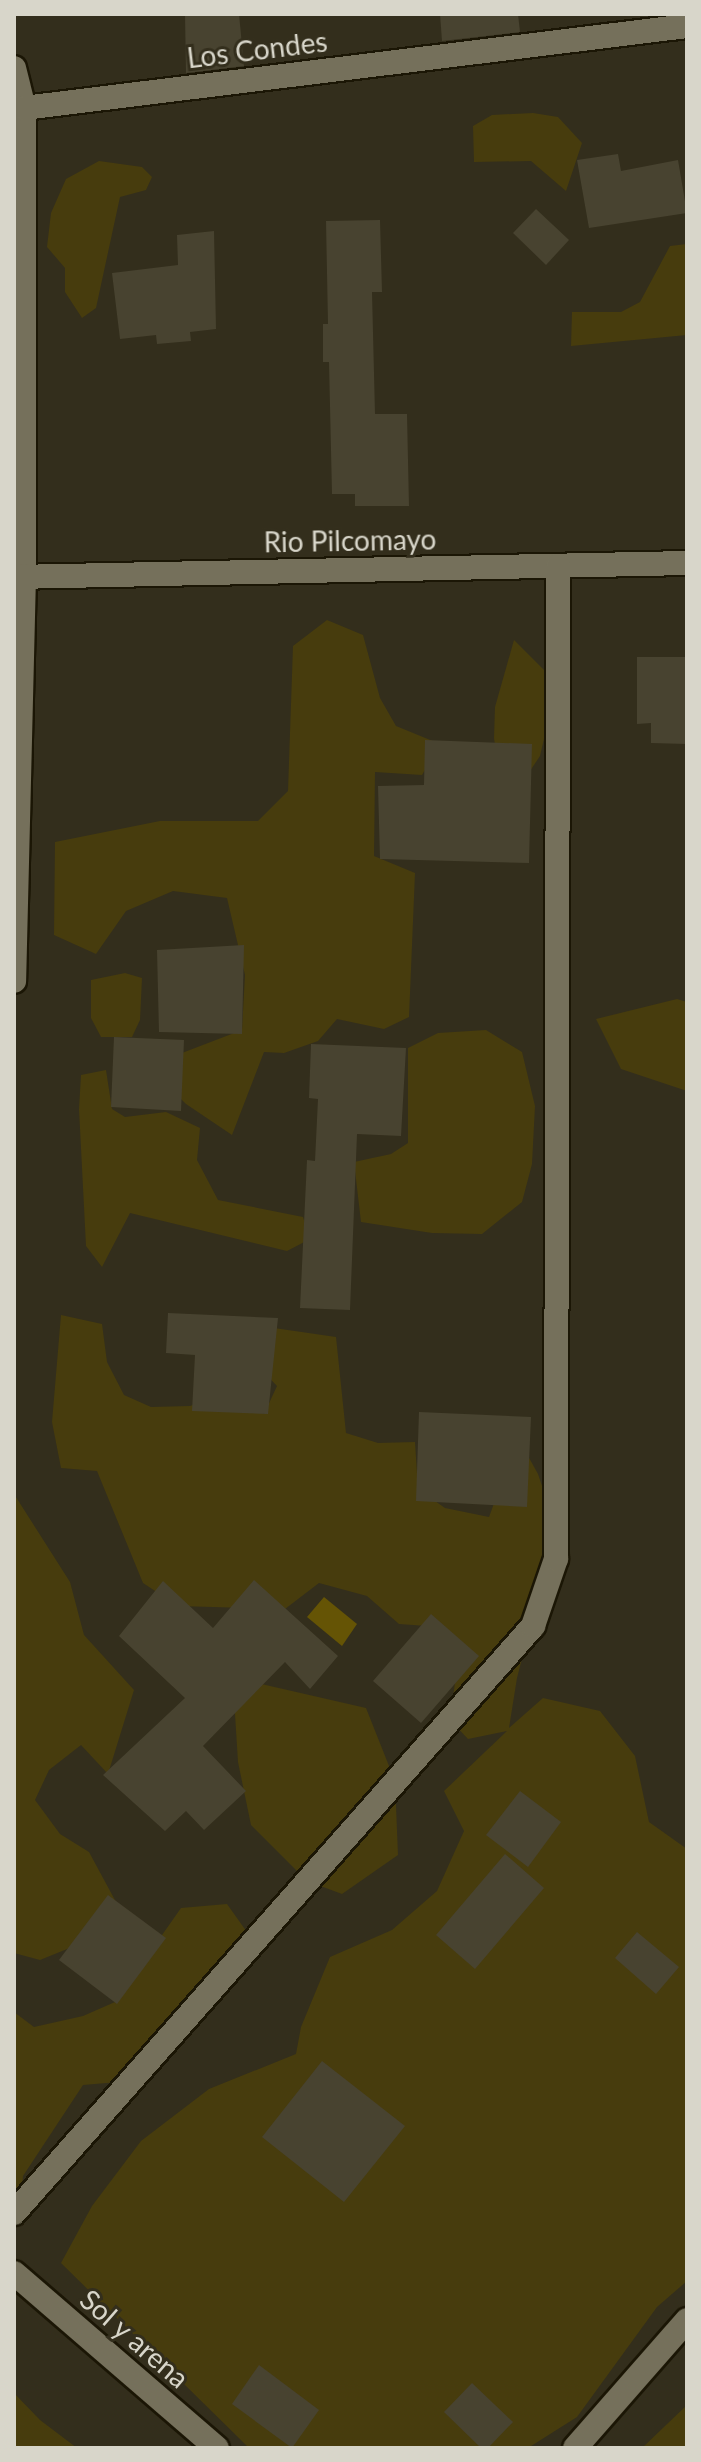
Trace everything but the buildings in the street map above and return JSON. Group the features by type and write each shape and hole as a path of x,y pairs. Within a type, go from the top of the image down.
{"street":[{"name":"Los Condes","path":"24,108 687,26"},
{"path":"14,68 24,108 14,981"},
{"name":"Rio Pilcomayo","path":"19,576 687,563"},
{"path":"14,2213 533,1626 556,1559 558,566"},
{"name":"Sol y arena","path":"14,2273 217,2448"},
{"path":"575,2448 687,2320"}],"shaded area":[{"path":"533,113 558,117 582,143 566,191 531,161 474,162 473,126 492,115"},
{"path":"99,161 142,167 152,177 146,190 120,197 96,308 82,318 65,292 65,268 47,247 51,213 66,179"},
{"path":"687,244 687,335 571,346 572,312 621,312 640,302 670,246"},
{"path":"327,620 363,635 380,698 396,726 440,744 422,775 375,772 374,856 415,873 409,1017 384,1029 337,1019 318,1041 284,1053 264,1052 232,1135 186,1104 148,1066 242,1030 245,975 227,898 173,891 126,911 96,954 54,935 55,842 160,821 258,821 288,791 293,646"},
{"path":"514,640 557,683 540,756 526,777 498,764 494,738 495,707"},
{"path":"125,973 142,978 140,1020 132,1037 101,1037 91,1018 91,980"},
{"path":"677,999 687,1002 687,1091 621,1069 596,1019"},
{"path":"486,1030 522,1052 535,1106 532,1164 522,1202 482,1234 432,1233 361,1222 354,1162 391,1154 408,1143 408,1048 438,1033"},
{"path":"106,1070 112,1109 125,1117 166,1112 200,1128 197,1160 218,1200 303,1217 310,1239 287,1251 130,1213 102,1267 86,1246 79,1109 81,1075"},
{"path":"61,1315 102,1324 107,1362 124,1395 151,1407 190,1406 219,1396 264,1414 277,1386 257,1365 274,1328 336,1337 346,1433 378,1443 415,1442 418,1489 445,1508 489,1517 518,1438 538,1474 556,1527 517,1678 509,1728 543,1698 600,1711 635,1756 649,1822 687,1849 687,2281 657,2307 577,2417 528,2448 249,2448 61,2263 92,2206 141,2141 209,2089 296,2054 301,2027 330,1957 392,1930 437,1891 464,1831 444,1791 507,1731 468,1739 450,1720 458,1660 441,1627 399,1624 367,1596 319,1583 285,1609 178,1606 143,1583 97,1471 61,1468 52,1422"},
{"path":"14,1494 70,1582 84,1635 134,1690 108,1774 81,1745 49,1770 35,1800 60,1834 89,1852 116,1902 104,1934 40,1960 14,1953"},
{"path":"324,1597 357,1624 342,1646 307,1617"},
{"path":"257,1683 366,1708 395,1781 398,1855 342,1894 307,1881 251,1825 238,1762 234,1698"},
{"path":"227,1904 254,1942 225,1997 170,2036 130,2081 83,2085 23,2176 19,2221 14,2220 14,2012 34,2027 83,2016 115,2002 181,1908"},
{"path":"14,2393 40,2420 77,2448 14,2448"},
{"path":"687,2405 687,2448 642,2448"}]}
